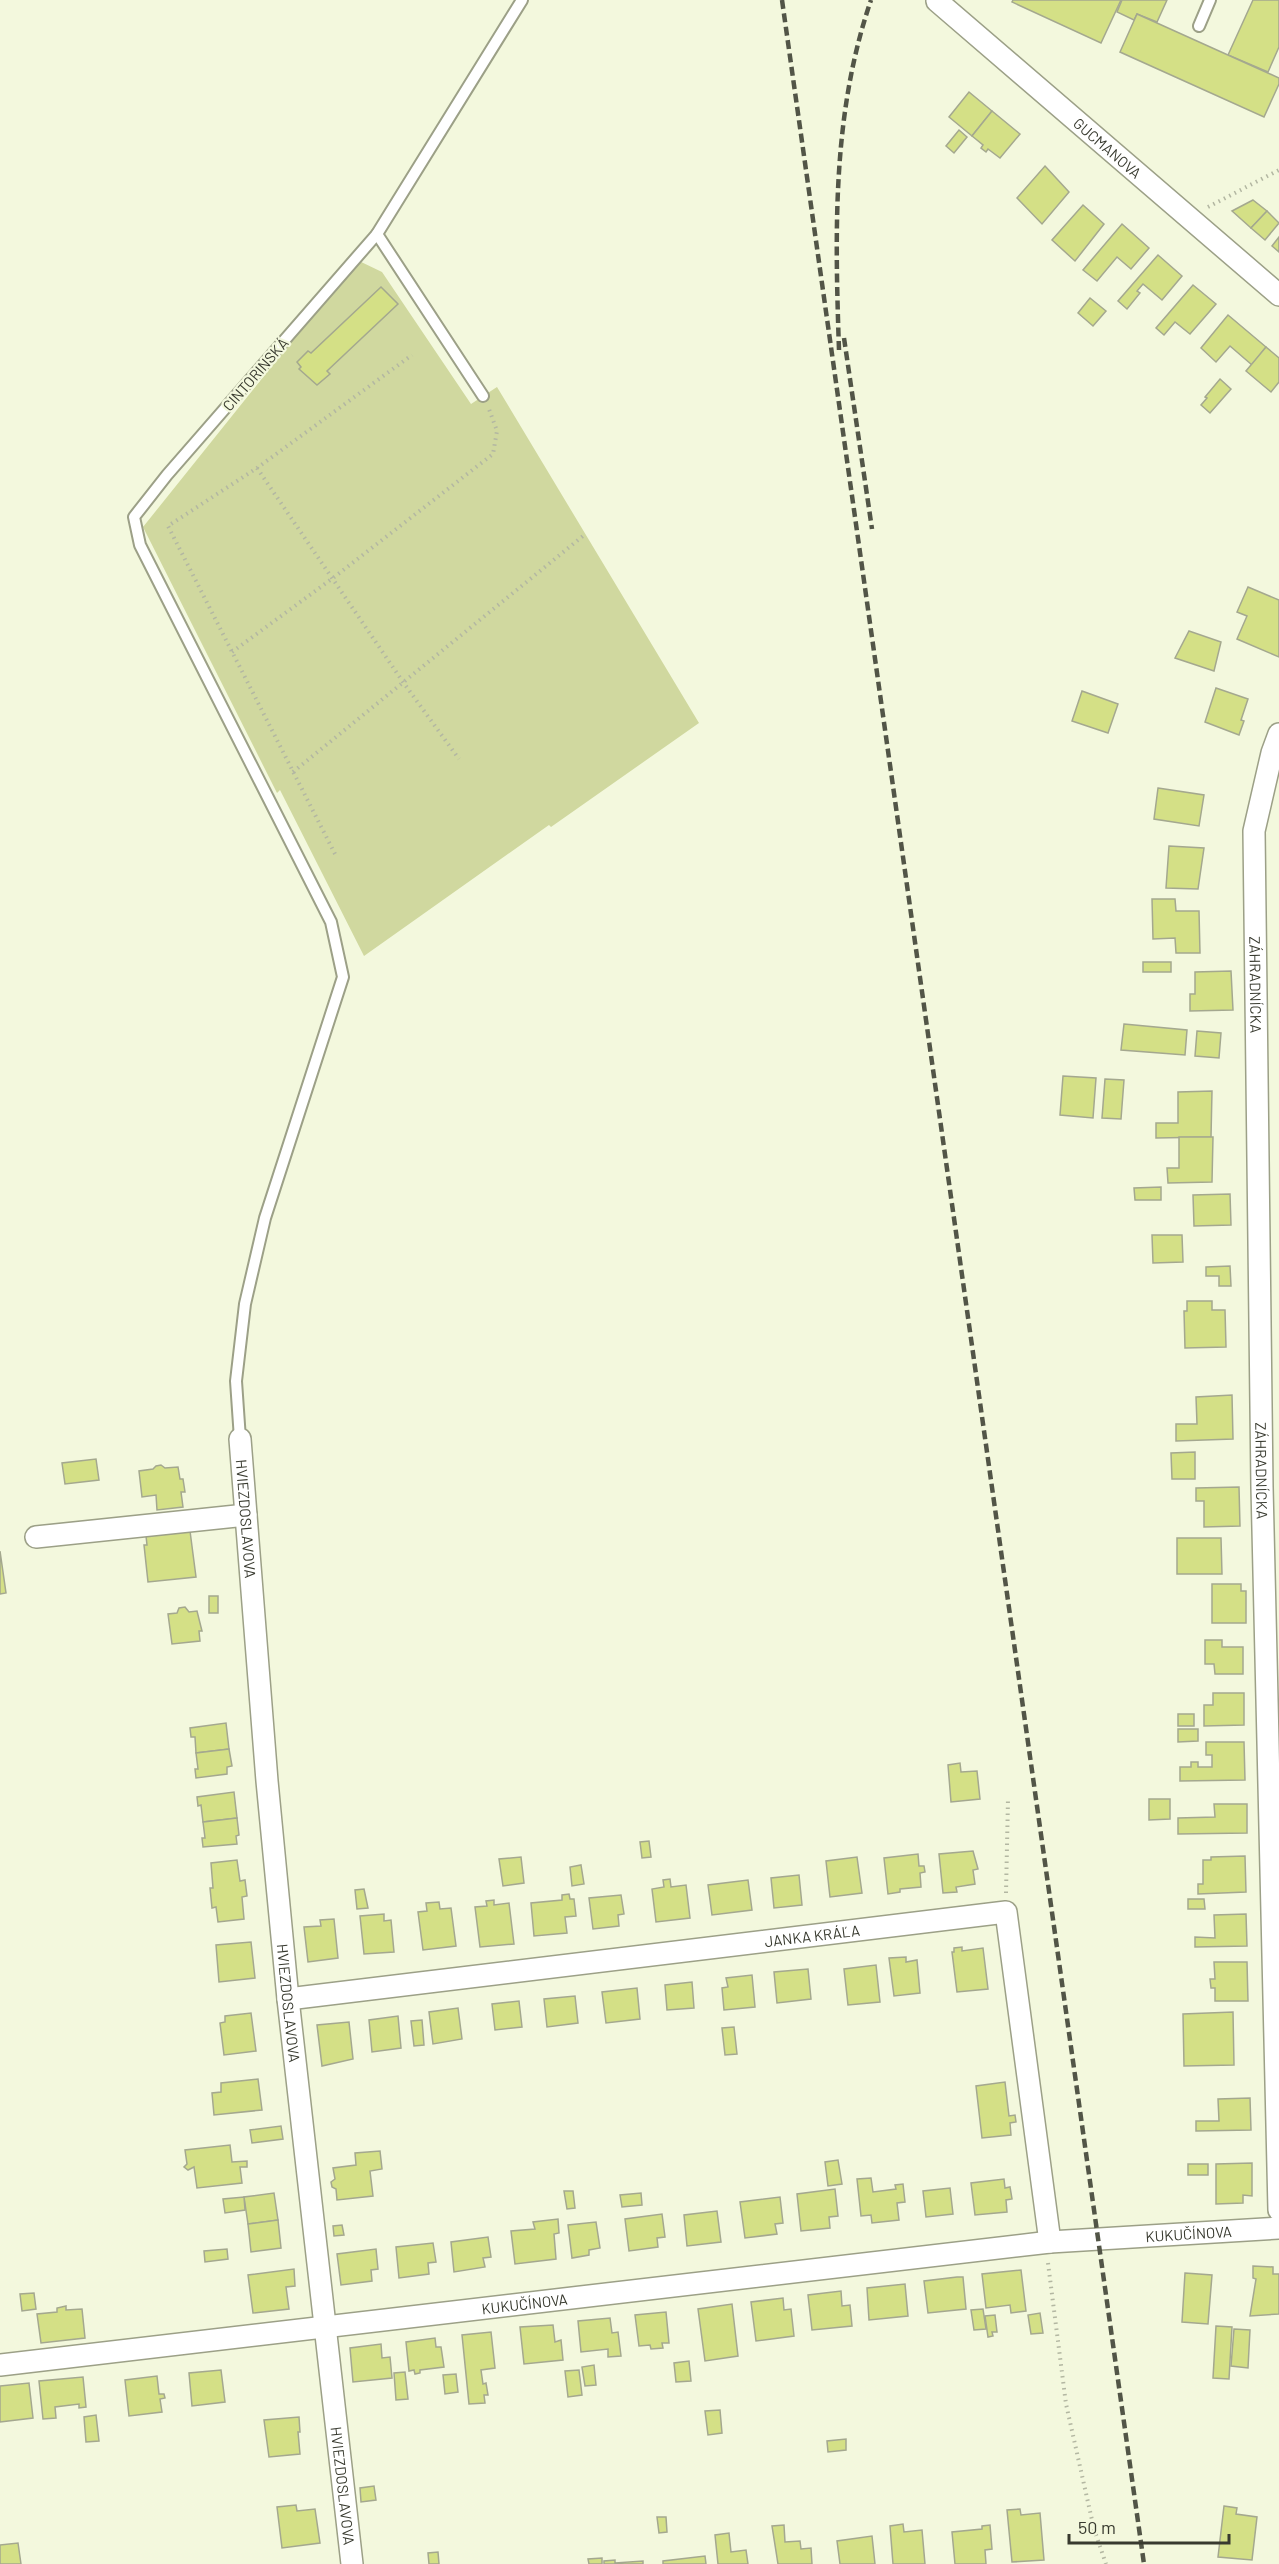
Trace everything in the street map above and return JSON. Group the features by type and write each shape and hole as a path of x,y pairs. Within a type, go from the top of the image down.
{"street":[{"name":"GUCMANOVA","path":"936,1 1279,295"},
{"name":"ZÁHRADNÍCKA","path":"1279,734 1272,753 1254,831 1262,1499 1279,2210"},
{"name":"HVIEZDOSLAVOVA","path":"240,1439 266,1770 288,1999 352,2564"},
{"path":"36,1537 246,1515"},
{"path":"1006,1912 1050,2242"},
{"name":"JANKA KRÁĽA","path":"288,1999 1006,1912"},
{"name":"KUKUČÍNOVA","path":"0,2365 1050,2242 1098,2237 1279,2228"}],"lane":[{"name":"CINTORINSKÁ","path":"240,1439 236,1381 238,1349 248,1293 265,1218 343,977 331,922 140,546 134,517 167,475 377,234 522,0"},
{"path":"1199,26 1210,0"},
{"path":"377,234 483,396"}],"path":[{"path":"1189,217 1279,170"},
{"path":"335,854 168,526 257,468 412,355"},
{"path":"232,652 333,578 493,454 497,431 483,396"},
{"path":"257,468 459,759"},
{"path":"293,772 583,536"},
{"path":"1006,1912 1008,1799"},
{"path":"1050,2242 1048,2256 1066,2404 1094,2529 1106,2564"}],"green space":[{"path":"357,260 382,272 471,404 497,387 699,723 551,827 549,825 364,956 280,790 277,793 143,527"}],"building":[{"path":"1013,0 1121,0 1101,43 1012,2"},
{"path":"1122,0 1167,0 1157,22 1137,14 1134,20 1117,12"},
{"path":"1253,0 1279,0 1279,47 1268,72 1228,55"},
{"path":"1137,14 1279,78 1279,84 1264,117 1120,52"},
{"path":"969,92 992,111 972,136 949,117"},
{"path":"992,111 1020,134 1000,158 988,149 986,152 981,148 983,145 972,136"},
{"path":"959,130 967,137 954,153 946,146"},
{"path":"1045,166 1069,192 1042,224 1017,198"},
{"path":"1253,200 1267,211 1251,228 1232,211"},
{"path":"1083,205 1104,224 1075,261 1052,240"},
{"path":"1267,211 1279,223 1265,240 1251,228"},
{"path":"1122,224 1149,248 1131,269 1117,257 1097,281 1083,270"},
{"path":"1279,237 1279,252 1272,246"},
{"path":"1158,255 1182,276 1162,300 1143,284 1137,291 1140,293 1127,309 1118,301"},
{"path":"1193,285 1216,304 1190,334 1175,322 1164,335 1156,328"},
{"path":"381,287 398,304 327,371 330,374 317,385 299,369 301,367 297,362 308,351 311,353"},
{"path":"1090,298 1106,311 1093,326 1078,313"},
{"path":"1228,315 1266,347 1252,365 1230,346 1216,362 1201,348"},
{"path":"1266,347 1279,358 1279,382 1271,392 1246,371"},
{"path":"1220,379 1231,389 1210,413 1201,405"},
{"path":"1248,587 1279,600 1279,657 1237,639 1247,616 1237,612"},
{"path":"1189,631 1221,642 1214,671 1175,658"},
{"path":"1216,688 1248,699 1239,735 1205,722"},
{"path":"1082,691 1118,704 1108,733 1072,721"},
{"path":"1158,788 1204,795 1199,826 1154,819"},
{"path":"1169,846 1204,848 1198,889 1166,888"},
{"path":"1152,899 1175,899 1176,911 1199,911 1200,953 1176,953 1175,938 1153,939"},
{"path":"1143,962 1171,962 1171,972 1143,972"},
{"path":"1231,971 1233,1010 1190,1011 1190,994 1195,994 1195,972"},
{"path":"1124,1024 1187,1030 1185,1055 1121,1050"},
{"path":"1197,1031 1221,1033 1219,1058 1195,1056"},
{"path":"1063,1076 1096,1078 1093,1118 1060,1115"},
{"path":"1105,1079 1124,1080 1121,1119 1102,1118"},
{"path":"1212,1091 1211,1137 1156,1138 1156,1123 1178,1123 1178,1092"},
{"path":"1179,1137 1213,1137 1212,1182 1168,1183 1167,1168 1179,1168"},
{"path":"1161,1187 1161,1200 1135,1200 1134,1188"},
{"path":"1230,1194 1231,1225 1194,1226 1193,1195"},
{"path":"1152,1235 1182,1235 1183,1262 1153,1263"},
{"path":"1230,1266 1231,1286 1219,1286 1219,1276 1206,1276 1206,1267"},
{"path":"1187,1301 1212,1301 1212,1310 1225,1310 1226,1347 1185,1348 1184,1311 1187,1311"},
{"path":"1232,1395 1233,1439 1176,1441 1176,1424 1197,1424 1196,1397"},
{"path":"1195,1452 1195,1479 1172,1479 1171,1453"},
{"path":"96,1459 99,1480 65,1484 62,1463"},
{"path":"161,1465 165,1468 178,1467 185,1492 181,1492 183,1507 157,1510 156,1495 142,1497 139,1471"},
{"path":"1239,1487 1240,1526 1204,1527 1204,1501 1196,1501 1196,1488"},
{"path":"190,1531 196,1577 148,1582 144,1545 147,1545 146,1536"},
{"path":"1177,1538 1221,1538 1222,1574 1177,1574"},
{"path":"0,1551 6,1593 0,1594"},
{"path":"1212,1584 1241,1584 1241,1591 1246,1591 1246,1623 1212,1623"},
{"path":"209,1596 218,1596 218,1613 209,1613"},
{"path":"185,1607 189,1612 197,1611 202,1631 199,1631 200,1641 172,1644 168,1614 177,1613 179,1608"},
{"path":"1205,1640 1222,1640 1222,1647 1243,1647 1243,1674 1215,1674 1214,1664 1205,1664"},
{"path":"1213,1693 1244,1693 1244,1725 1204,1726 1204,1705 1213,1705"},
{"path":"1178,1714 1194,1714 1194,1726 1178,1726"},
{"path":"226,1723 229,1749 196,1753 195,1737 191,1737 190,1728"},
{"path":"1178,1729 1198,1729 1198,1741 1178,1742"},
{"path":"1206,1742 1244,1742 1245,1780 1180,1781 1180,1767 1191,1767 1191,1762 1198,1762 1198,1767 1212,1767 1212,1755 1206,1755"},
{"path":"229,1749 232,1766 227,1767 227,1774 196,1778 195,1769 198,1769 196,1753"},
{"path":"960,1763 961,1772 977,1771 980,1799 951,1802 948,1765"},
{"path":"234,1792 237,1818 203,1822 201,1805 198,1806 197,1797"},
{"path":"1149,1799 1170,1799 1170,1819 1149,1820"},
{"path":"1214,1804 1247,1804 1247,1833 1178,1834 1178,1818 1215,1817"},
{"path":"237,1818 239,1835 236,1836 237,1844 203,1847 202,1838 205,1838 203,1822"},
{"path":"649,1841 651,1857 642,1858 640,1842"},
{"path":"973,1851 978,1869 973,1870 975,1884 956,1887 957,1892 943,1893 939,1854"},
{"path":"918,1854 919,1866 924,1866 925,1872 920,1873 921,1887 900,1889 900,1892 888,1894 884,1858"},
{"path":"1245,1856 1246,1892 1198,1894 1198,1884 1203,1884 1203,1860 1211,1860 1211,1857"},
{"path":"521,1857 524,1883 503,1886 499,1859"},
{"path":"857,1857 862,1893 830,1897 826,1861"},
{"path":"237,1860 240,1881 245,1880 247,1896 242,1897 244,1919 218,1922 216,1907 212,1908 211,1863"},
{"path":"581,1865 584,1884 572,1886 570,1867"},
{"path":"799,1875 802,1905 774,1908 771,1878"},
{"path":"670,1879 671,1887 686,1885 690,1918 656,1922 652,1889 664,1887 663,1880"},
{"path":"748,1880 752,1910 712,1915 708,1885"},
{"path":"364,1889 368,1908 357,1909 355,1890"},
{"path":"569,1894 570,1899 574,1899 576,1916 565,1917 567,1933 534,1936 531,1903 562,1900 562,1895"},
{"path":"621,1895 624,1914 618,1915 619,1926 593,1929 589,1898"},
{"path":"1188,1899 1204,1899 1205,1909 1188,1909"},
{"path":"494,1900 494,1905 509,1903 514,1944 480,1947 475,1907 487,1906 486,1901"},
{"path":"439,1902 440,1909 451,1908 456,1946 423,1950 418,1912 427,1911 426,1903"},
{"path":"384,1914 384,1921 391,1920 394,1952 364,1954 360,1916"},
{"path":"1246,1914 1247,1946 1195,1947 1195,1937 1215,1938 1214,1915"},
{"path":"334,1919 338,1958 308,1962 304,1927 321,1926 320,1920"},
{"path":"251,1942 255,1978 219,1982 216,1945"},
{"path":"962,1947 962,1951 983,1948 988,1989 957,1992 952,1952 954,1948"},
{"path":"906,1957 906,1962 917,1960 920,1993 894,1996 889,1958"},
{"path":"1214,1962 1247,1962 1248,2001 1215,2001 1215,1988 1211,1988 1210,1979 1215,1979"},
{"path":"876,1965 880,2002 848,2005 844,1969"},
{"path":"808,1969 811,1999 777,2003 774,1972"},
{"path":"752,1975 755,2007 724,2010 722,1988 728,1987 726,1978"},
{"path":"692,1982 694,2008 667,2010 665,1985"},
{"path":"637,1988 640,2019 606,2023 602,1992"},
{"path":"575,1996 578,2023 547,2027 544,1999"},
{"path":"519,2001 522,2027 495,2030 492,2004"},
{"path":"458,2008 462,2039 433,2044 429,2012"},
{"path":"1233,2012 1234,2065 1184,2066 1183,2014"},
{"path":"251,2013 256,2051 224,2055 220,2023 225,2022 225,2016"},
{"path":"398,2016 401,2048 372,2052 369,2020"},
{"path":"422,2020 424,2045 414,2046 411,2021"},
{"path":"349,2022 353,2059 322,2066 317,2025"},
{"path":"734,2027 737,2054 725,2055 722,2028"},
{"path":"258,2079 262,2110 214,2115 212,2093 221,2092 221,2083"},
{"path":"1005,2082 1009,2116 1015,2115 1016,2122 1010,2123 1011,2135 982,2138 976,2086"},
{"path":"1250,2098 1251,2130 1196,2131 1196,2121 1219,2121 1218,2099"},
{"path":"281,2126 283,2139 252,2143 250,2130"},
{"path":"230,2145 232,2162 247,2161 247,2167 240,2167 242,2183 197,2188 194,2167 188,2170 184,2167 187,2164 185,2150"},
{"path":"380,2151 382,2169 370,2171 373,2196 337,2200 336,2189 332,2187 331,2182 335,2179 333,2168 356,2165 355,2153"},
{"path":"838,2160 842,2184 828,2186 825,2162"},
{"path":"1252,2163 1252,2196 1243,2195 1243,2203 1216,2204 1216,2164"},
{"path":"1188,2164 1208,2164 1208,2175 1188,2175"},
{"path":"871,2178 873,2192 896,2189 895,2185 903,2184 905,2202 897,2203 899,2220 872,2223 871,2215 861,2216 857,2179"},
{"path":"1004,2179 1005,2188 1010,2187 1012,2199 1006,2200 1007,2212 975,2215 971,2183"},
{"path":"950,2188 953,2214 926,2217 923,2191"},
{"path":"835,2189 838,2216 829,2217 830,2228 801,2231 797,2194"},
{"path":"564,2191 573,2191 575,2208 567,2209"},
{"path":"274,2193 278,2220 248,2224 244,2197"},
{"path":"641,2193 642,2205 622,2207 620,2195"},
{"path":"244,2197 245,2210 225,2213 223,2199"},
{"path":"780,2197 783,2223 775,2224 777,2234 745,2238 740,2202"},
{"path":"717,2211 721,2242 687,2246 684,2215"},
{"path":"662,2214 665,2237 657,2238 658,2247 629,2251 625,2219"},
{"path":"558,2219 559,2233 554,2234 556,2259 515,2264 511,2231 535,2229 533,2222"},
{"path":"278,2220 281,2248 251,2252 248,2224"},
{"path":"596,2222 600,2248 589,2250 589,2255 572,2258 568,2225"},
{"path":"342,2225 344,2235 334,2236 333,2226"},
{"path":"488,2237 491,2257 483,2258 485,2267 454,2272 451,2242"},
{"path":"433,2243 436,2262 428,2263 429,2274 399,2278 396,2247"},
{"path":"227,2249 228,2259 205,2262 204,2251"},
{"path":"376,2249 378,2269 371,2270 372,2281 341,2285 337,2254"},
{"path":"1253,2266 1273,2267 1273,2274 1279,2274 1279,2314 1250,2316 1256,2279 1253,2278"},
{"path":"294,2269 295,2286 286,2287 289,2309 253,2313 248,2275"},
{"path":"1021,2270 1026,2311 1011,2313 1010,2305 986,2308 982,2274"},
{"path":"1185,2273 1212,2275 1208,2324 1182,2322"},
{"path":"963,2277 966,2309 928,2313 924,2281"},
{"path":"905,2284 908,2316 869,2320 867,2288"},
{"path":"841,2291 842,2306 850,2305 852,2326 812,2330 808,2295"},
{"path":"34,2293 36,2309 22,2311 20,2294"},
{"path":"783,2298 784,2310 791,2309 794,2336 756,2341 751,2302"},
{"path":"732,2304 738,2356 705,2361 698,2309"},
{"path":"66,2306 66,2310 82,2309 85,2338 41,2343 37,2314 57,2312 57,2308"},
{"path":"983,2309 986,2329 974,2330 971,2310"},
{"path":"666,2312 669,2343 662,2343 663,2348 651,2349 650,2345 639,2346 635,2315"},
{"path":"1040,2313 1043,2333 1031,2334 1028,2315"},
{"path":"995,2315 997,2332 992,2332 993,2336 988,2337 985,2316"},
{"path":"610,2318 612,2333 618,2332 621,2356 608,2357 608,2349 581,2352 578,2321"},
{"path":"553,2325 555,2342 561,2340 563,2360 524,2364 520,2327"},
{"path":"1216,2326 1232,2327 1229,2379 1213,2378"},
{"path":"1234,2329 1250,2330 1248,2368 1231,2366"},
{"path":"491,2332 495,2368 481,2370 483,2384 486,2383 488,2395 484,2395 485,2403 469,2404 462,2335"},
{"path":"435,2338 436,2347 441,2347 444,2367 420,2370 420,2373 415,2374 414,2370 409,2371 406,2342"},
{"path":"381,2344 382,2358 390,2357 392,2378 353,2382 350,2348"},
{"path":"689,2361 691,2381 676,2382 674,2363"},
{"path":"594,2365 596,2385 585,2386 582,2367"},
{"path":"221,2370 225,2402 192,2406 189,2373"},
{"path":"579,2370 582,2395 568,2397 565,2371"},
{"path":"405,2372 408,2399 396,2400 394,2373"},
{"path":"456,2374 458,2392 445,2394 443,2375"},
{"path":"157,2376 159,2394 164,2394 165,2398 160,2399 162,2412 129,2416 125,2380"},
{"path":"83,2377 86,2407 79,2408 79,2404 55,2407 56,2418 43,2419 39,2381"},
{"path":"29,2383 33,2418 0,2422 0,2386"},
{"path":"720,2410 722,2433 708,2435 705,2411"},
{"path":"96,2415 99,2441 86,2442 84,2417"},
{"path":"299,2417 300,2454 269,2457 264,2420"},
{"path":"846,2439 846,2450 828,2452 827,2441"},
{"path":"374,2486 376,2500 361,2502 360,2488"},
{"path":"296,2505 297,2511 315,2509 320,2543 282,2548 277,2507"},
{"path":"1224,2506 1237,2508 1236,2514 1257,2517 1252,2560 1218,2557"},
{"path":"1020,2509 1021,2515 1040,2513 1044,2560 1012,2562 1007,2510"},
{"path":"657,2517 666,2517 667,2532 659,2533"},
{"path":"903,2524 904,2532 922,2530 925,2564 893,2564 890,2526"},
{"path":"784,2525 785,2542 800,2541 801,2549 811,2548 812,2564 778,2564 772,2526"},
{"path":"990,2525 992,2549 985,2550 986,2564 955,2564 952,2532 982,2529 982,2526"},
{"path":"729,2533 731,2552 746,2550 748,2564 718,2564 715,2535"},
{"path":"872,2536 875,2564 840,2564 837,2541"},
{"path":"18,2543 21,2564 0,2564 0,2545"},
{"path":"438,2552 439,2564 429,2564 428,2553"},
{"path":"705,2556 706,2564 663,2564 663,2561"},
{"path":"602,2558 602,2564 589,2564 588,2559"},
{"path":"615,2560 615,2563 643,2561 643,2564 604,2564 604,2561"}],"railway":[{"path":"782,0 1144,2564"},
{"path":"839,350 837,217 843,130 858,43 871,0"},
{"path":"844,338 872,529"}]}
